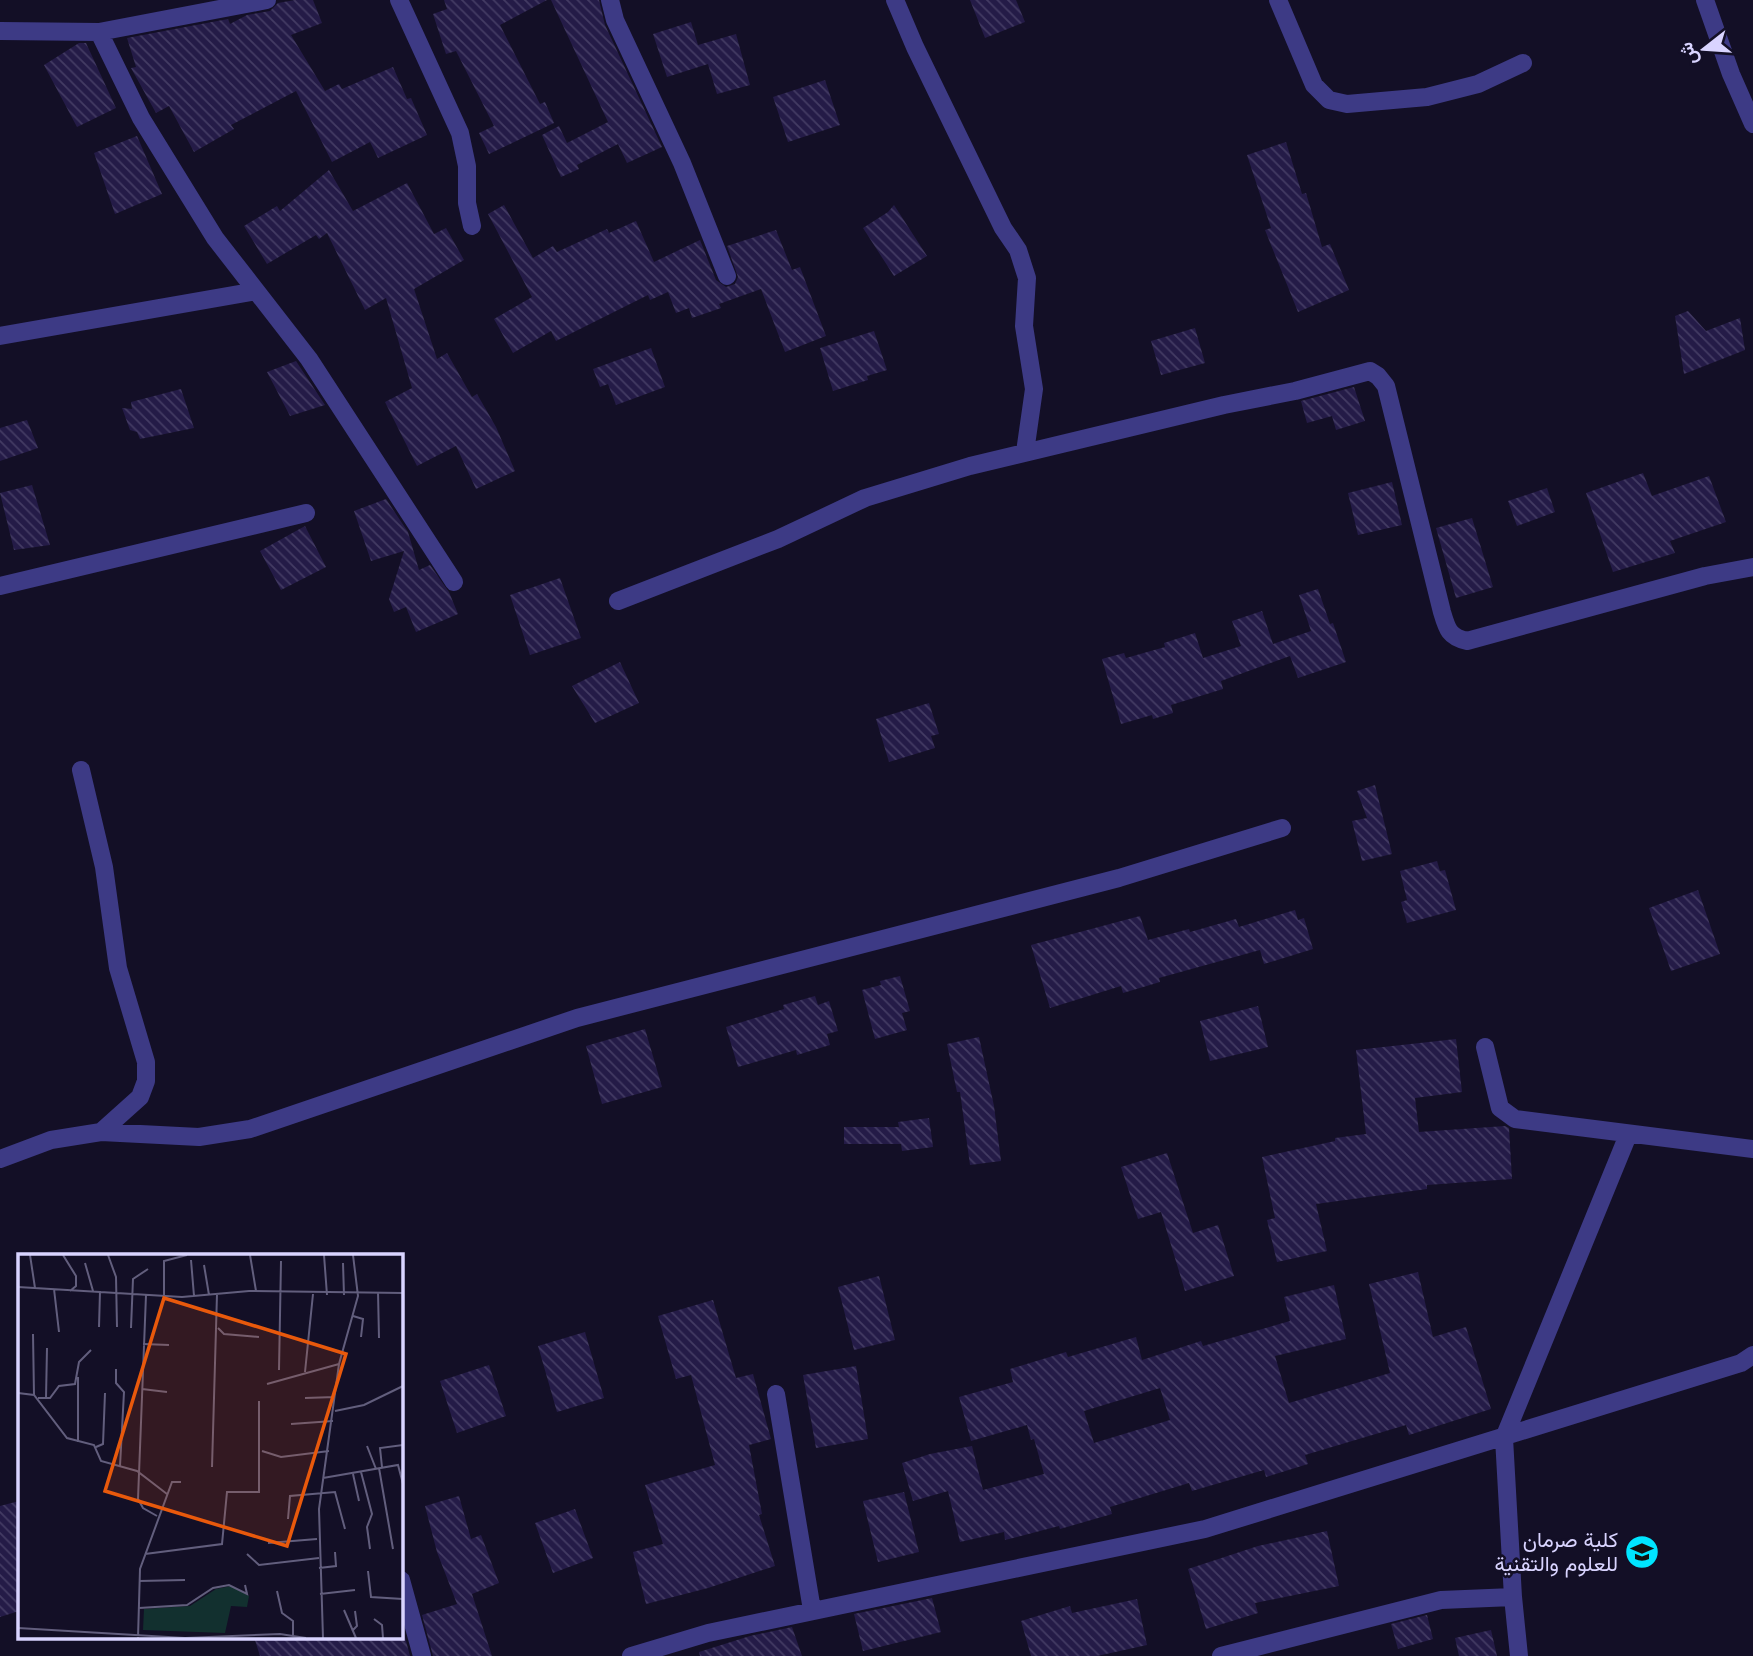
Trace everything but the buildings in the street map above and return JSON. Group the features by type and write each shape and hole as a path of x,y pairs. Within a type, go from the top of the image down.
{"street":[{"path":"0,31 100,32 267,0"},
{"path":"399,0 460,133 467,166 467,203 472,226"},
{"path":"610,0 615,20 682,163 727,276"},
{"path":"895,0 1003,228 1018,250 1027,278 1024,326 1034,389 1025,452"},
{"path":"1278,0 1314,85 1329,100 1347,104 1427,97 1478,84 1523,63"},
{"path":"1705,0 1731,74 1753,124"},
{"path":"100,32 141,118 215,238 309,359 453,582"},
{"path":"0,336 256,291"},
{"path":"618,601 778,539 865,498 1025,452 1295,391 1370,371 1386,386 1442,612 1447,627 1455,638 1467,642 1705,576 1753,567"},
{"path":"0,586 306,513"},
{"path":"81,770 104,867 118,968 146,1062 146,1082 140,1097 101,1132"},
{"path":"0,1159 51,1140 101,1132 199,1136 250,1129 577,1018 1119,878 1282,828"},
{"path":"1485,1047 1500,1108 1515,1119 1753,1149"},
{"path":"1518,1656 1503,1438 1628,1135"},
{"path":"631,1656 708,1633 1205,1529 1741,1363 1753,1355"},
{"path":"776,1394 812,1610"},
{"path":"402,1584 422,1656"},
{"path":"1222,1656 1440,1600 1513,1597"}],"place":[{"name":"كلية صرمان للعلوم والتقنية","path":"1642,1552"}]}
